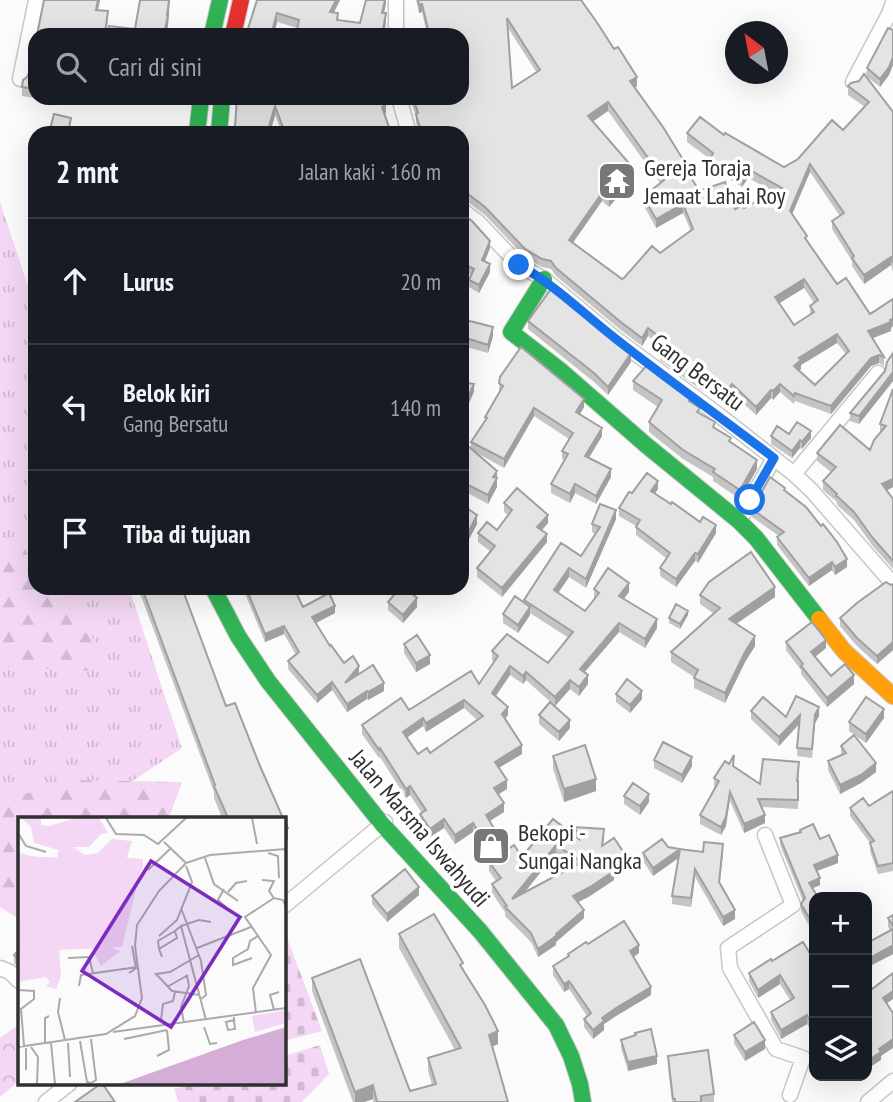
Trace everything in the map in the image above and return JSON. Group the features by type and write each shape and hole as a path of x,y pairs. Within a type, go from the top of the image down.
{"main road":[{"path":"214,28 220,0"},
{"path":"235,28 241,0"},
{"path":"198,126 200,105"},
{"path":"220,126 221,105"},
{"path":"544,279 511,332 739,521 756,538 844,651 893,696"},
{"name":"Jalan Marsma Iswahyudi","path":"217,595 238,636 268,681 480,931 556,1026 571,1056 583,1102"},
{"name":"Jalan Marsma Iswahyudi","path":"234,595 280,673 376,798 386,820 476,907 564,1012 592,1069 598,1102"}],"street":[{"path":"30,28 36,0"},
{"path":"396,0 396,28"},
{"path":"853,82 893,3"},
{"path":"20,79 28,40"},
{"path":"402,105 407,126"},
{"name":"Gang Bersatu","path":"469,215 519,265 544,279 617,339 794,474 893,584"},
{"path":"794,474 878,373"},
{"path":"739,521 774,458"},
{"path":"285,905 386,820"},
{"path":"765,835 793,905 728,948 730,968 776,1049 803,1058 790,1095"},
{"path":"0,968 18,980"},
{"path":"868,1102 893,1082"},
{"path":"46,1102 69,1084"}],"green space":[{"path":"0,202 28,286 28,595 131,595 182,748 79,817 18,817 0,871"},
{"path":"0,532 28,554 28,595 62,595 97,644 90,671 10,667 0,673"},
{"path":"65,780 182,782 169,817 18,817 18,918 0,907 0,803"},
{"path":"286,935 322,1031 285,1041"},
{"path":"18,1025 18,1082 0,1097 0,1038"},
{"path":"320,1045 329,1074 302,1102 179,1102 174,1089 192,1084 285,1084 285,1056"}],"building":[{"path":"44,0 98,0 96,10 108,11 106,28 38,28"},
{"path":"140,0 169,0 165,28 135,28"},
{"path":"257,0 336,0 330,12 338,13 337,20 360,23 366,0 385,0 382,13 386,13 383,28 297,28 299,20 277,13 273,28 248,28"},
{"path":"418,0 581,0 614,49 618,47 637,77 630,81 663,127 699,191 725,182 735,209 743,205 744,208 782,188 748,169 742,179 710,159 713,153 687,133 700,117 724,135 725,133 784,167 798,159 832,120 843,130 869,102 848,86 859,81 864,74 893,112 893,263 891,257 864,275 832,221 844,213 810,164 790,211 837,284 846,278 870,314 893,299 891,322 868,331 884,357 879,355 871,358 831,406 795,393 794,396 780,384 756,407 732,384 726,391 709,378 704,384 660,351 667,343 648,328 642,338 556,268 551,261 525,249 485,207 469,195 469,126 420,126 418,122 415,105 469,105 469,28 428,28 422,4 419,5","holes":["507,18 540,70 512,88","608,102 664,180 644,198 656,219 683,204 693,229 660,253 652,246 622,279 569,240 602,193 609,198 634,169 588,116","804,279 818,300 810,306 814,312 794,325 775,297","837,334 849,351 815,385 794,366 801,360 799,358"]},
{"path":"888,28 893,30 893,57 880,79 867,68"},
{"path":"28,75 28,88 22,87 23,80"},
{"path":"236,105 385,105 382,107 389,126 282,126 275,106 269,126 235,126"},
{"path":"54,114 71,118 69,126 51,126"},
{"path":"469,219 490,241 482,260 490,264 479,285 469,280 474,269 469,266"},
{"path":"551,289 631,353 608,387 528,321"},
{"path":"469,321 493,327 488,345 469,339"},
{"path":"521,347 584,399 576,412 602,428 585,456 611,469 596,496 575,484 570,494 551,484 568,454 562,451 573,433 534,408 504,459 471,442 503,386 499,383 500,377"},
{"path":"893,353 893,372 859,416 850,413 885,371"},
{"path":"647,365 692,398 689,401 700,408 697,412 715,422 713,427 757,460 740,490 649,422 662,400 633,381"},
{"path":"893,389 893,479 882,484 893,499 893,561 854,512 823,481 836,467 817,453 840,425 870,450 874,440 886,426 880,424"},
{"path":"797,422 811,431 792,451 771,436 777,426 789,434"},
{"path":"469,447 497,471 493,477 497,478 488,495 469,486"},
{"path":"647,473 658,481 651,491 700,522 703,517 716,525 698,554 695,553 676,579 660,568 670,553 636,527 640,520 619,508 629,492 632,493"},
{"path":"770,477 806,507 821,526 823,524 847,559 835,567 832,562 809,578 777,537 784,532 752,509"},
{"path":"517,488 548,515 537,527 547,534 502,588 477,568 495,546 478,533 487,522 497,530 512,510 504,503"},
{"path":"600,504 616,510 586,579 569,568 554,590 585,611 599,593 594,589 608,568 629,583 619,596 657,619 645,639 619,623 580,669 588,675 579,687 570,680 555,697 526,672 523,676 510,666 492,693 508,707 502,714 522,745 495,762 507,780 494,788 504,803 486,815 507,850 514,845 522,857 553,819 579,839 575,827 604,829 602,846 614,838 628,859 614,871 573,896 584,910 538,949 531,933 505,907 507,906 492,884 501,878 489,862 494,859 473,823 455,835 444,819 430,829 420,814 426,810 410,786 406,789 362,725 401,698 409,710 471,671 479,684 498,656 492,651 507,634 548,663 573,632 524,600 561,543 581,556 600,527 592,524","holes":["464,700 483,716 430,753 427,748 418,754 403,732 423,718 426,723","556,845 582,862 512,899"]},
{"path":"469,510 477,515 469,531"},
{"path":"751,552 775,587 729,619 755,636 725,693 694,678 698,670 671,652 720,608 700,595 709,582"},
{"path":"886,582 893,584 893,642 877,656 840,618"},
{"path":"145,595 185,595 226,706 235,703 283,817 228,817"},
{"path":"249,595 297,595 303,607 330,595 335,606 312,617 344,663 353,656 359,666 345,683 373,665 384,683 347,704 332,682 317,695 288,661 299,652 284,626 265,634"},
{"path":"394,595 413,595 417,598 403,615 388,602"},
{"path":"515,596 530,607 518,625 503,614"},
{"path":"676,604 688,611 680,624 669,618"},
{"path":"812,622 826,640 811,652 831,676 845,664 854,675 827,698 786,642"},
{"path":"417,635 430,655 416,663 404,644"},
{"path":"627,679 642,691 630,705 616,694"},
{"path":"796,696 819,707 815,715 812,749 797,748 800,715 779,737 751,711 763,697 786,717"},
{"path":"866,697 884,709 866,734 849,722"},
{"path":"550,702 570,720 559,732 539,715"},
{"path":"854,735 876,763 861,775 840,785 828,761 846,753 841,746"},
{"path":"663,742 692,757 682,775 654,760"},
{"path":"585,745 596,779 564,789 553,756"},
{"path":"734,755 733,766 760,784 763,759 799,762 798,800 758,799 765,815 744,824 730,792 726,817 721,827 700,815 719,781 714,778 725,761 729,764"},
{"path":"633,783 649,794 640,806 624,796"},
{"path":"893,791 893,863 878,866 870,843 874,841 850,808 863,798 869,806"},
{"path":"813,824 820,839 829,835 838,855 814,865 820,878 809,883 815,892 809,892 809,918 801,904 805,898 780,838 801,832 800,830"},
{"path":"662,839 668,847 680,849 653,868 643,853"},
{"path":"704,842 723,844 719,882 735,910 723,917 695,869 691,898 672,896 680,849 703,852"},
{"path":"405,869 419,887 387,914 372,896"},
{"path":"434,914 498,1031 489,1035 508,1102 377,1102 373,1085 355,1092 312,978 360,959 410,1091 436,1084 428,1058 461,1048 399,934"},
{"path":"624,921 639,945 630,951 651,987 602,1018 604,1021 593,1030 584,1019 591,1013 569,981 564,984 553,966 586,942 588,944"},
{"path":"893,929 893,945 872,957 872,940"},
{"path":"803,942 809,952 809,1018 807,1015 781,1030 771,1012 794,998 780,975 758,990 749,973 771,959 772,961"},
{"path":"893,973 893,991 883,998 893,1013 893,1039 872,1058 872,1018 872,989"},
{"path":"754,1022 765,1040 745,1052 734,1035"},
{"path":"651,1029 657,1056 628,1062 621,1040"},
{"path":"708,1050 714,1094 701,1096 701,1102 675,1102 668,1056"},
{"path":"103,1084 115,1102 75,1102"}],"traffic: fast":[{"path":"214,28 220,0"},
{"path":"198,126 200,105"},
{"path":"220,126 221,105"},
{"path":"544,279 511,332 739,521 756,538 819,619"},
{"path":"217,595 238,636 268,681 382,824 480,931 556,1025 571,1056 583,1102"}],"traffic: slow":[{"path":"819,619 844,651 893,696"}],"traffic: jam":[{"path":"235,28 241,0"}],"place":[{"name":"Gereja Toraja Jemaat Lahai Roy","path":"617,181"},
{"name":"Bekopi - Sungai Nangka","path":"491,846"}],"route":[{"path":"519,265 544,279 617,339 774,458 750,500"}]}
